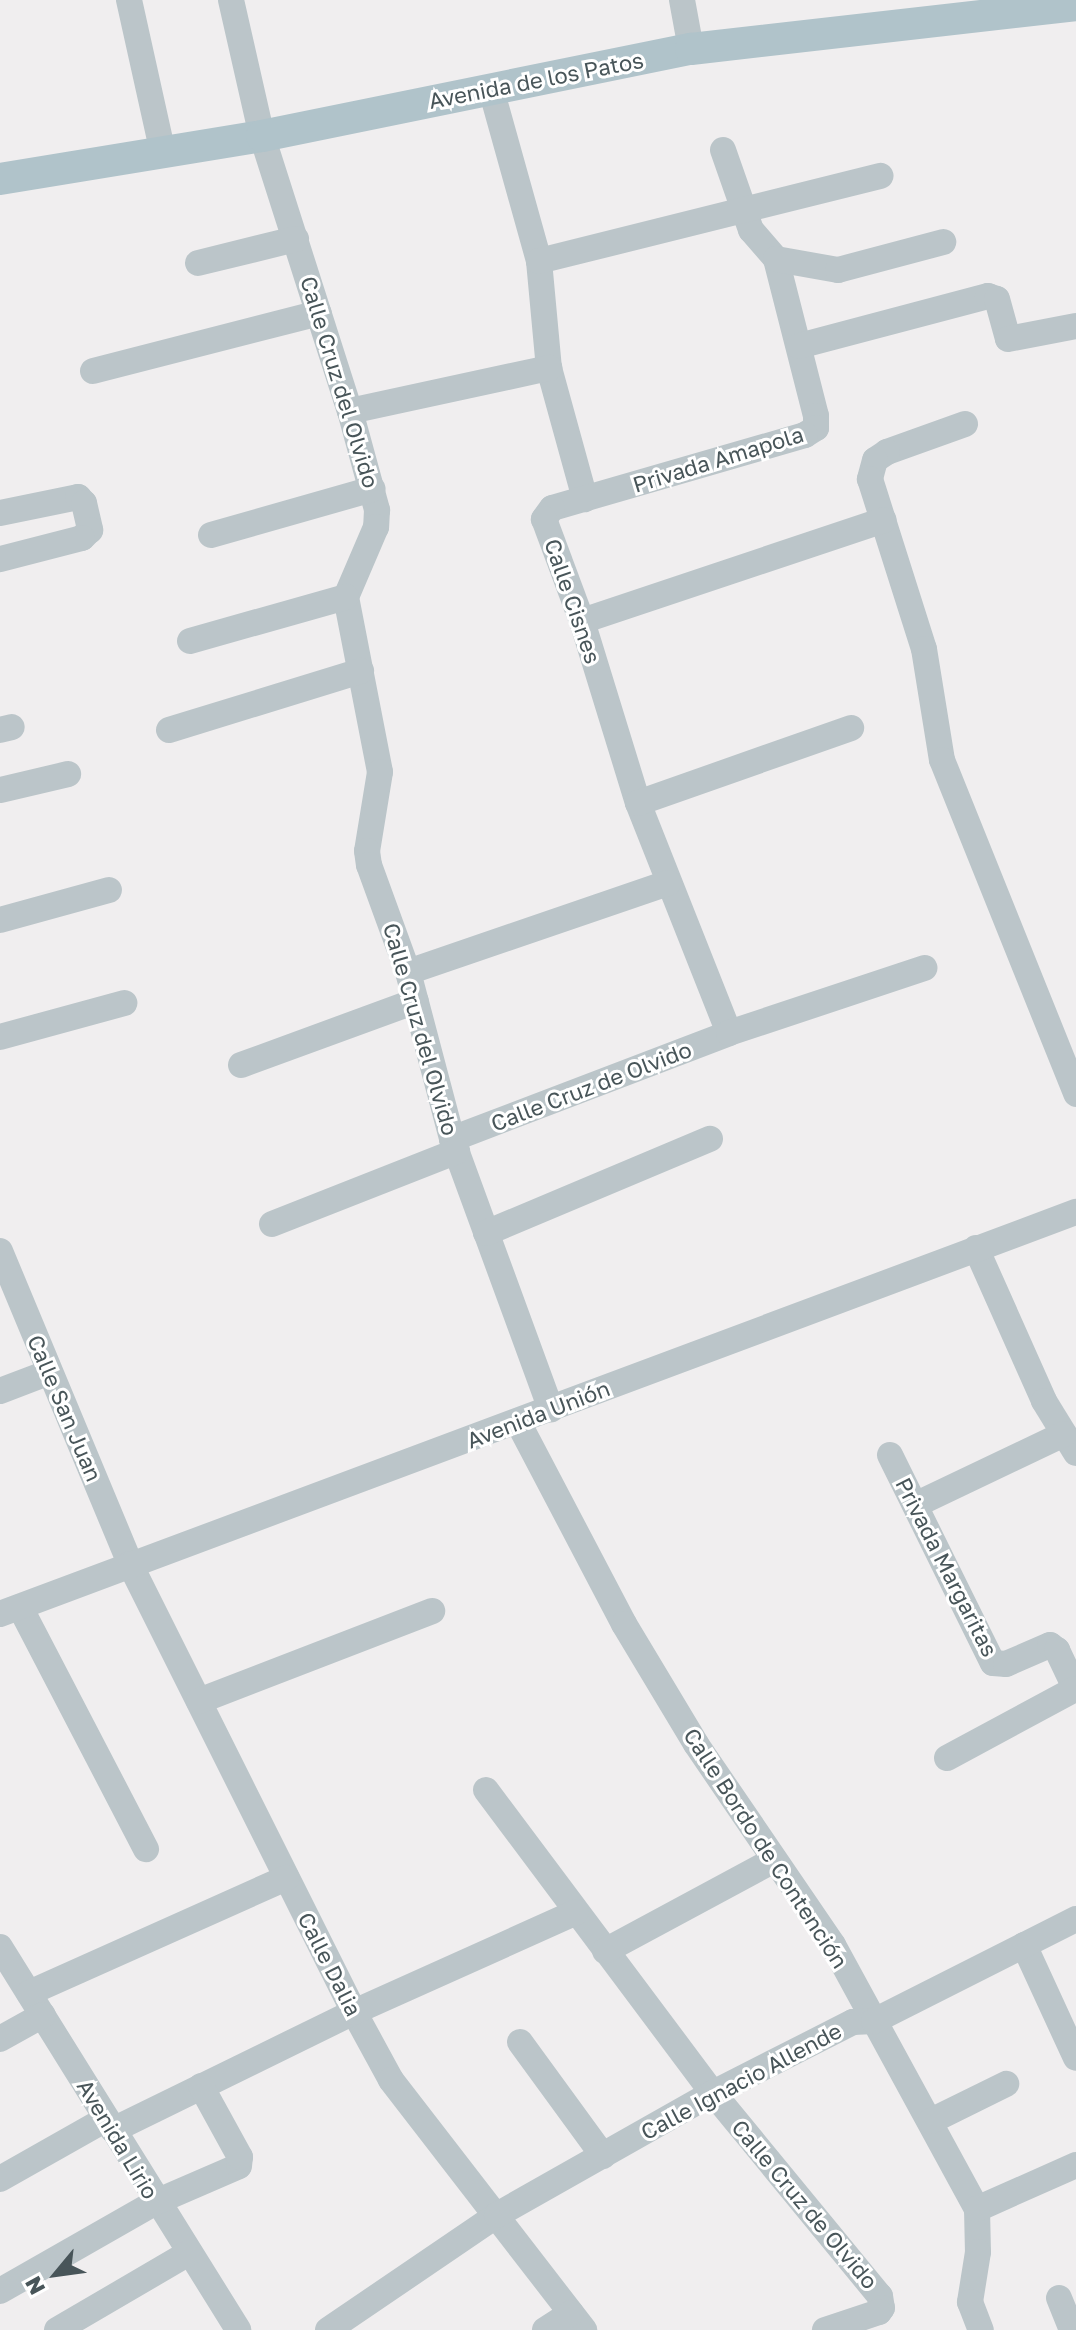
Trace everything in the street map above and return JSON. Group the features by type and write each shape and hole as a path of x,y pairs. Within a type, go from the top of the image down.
{"main road":[{"name":"Avenida de los Patos","path":"0,179 262,136 691,49 1076,5"}],"street":[{"path":"129,0 163,153"},
{"name":"Calle Cruz del Olvido","path":"231,0 262,136 373,489 376,527 346,597 380,772 367,851 408,972 455,1145 551,1409"},
{"path":"682,0 691,49"},
{"path":"491,89 539,261 549,368 585,499"},
{"path":"723,150 751,230 776,259 838,270 943,242"},
{"path":"539,261 881,176"},
{"path":"198,263 296,239"},
{"name":"Privada Amapola","path":"585,499 811,432 818,422 776,259"},
{"path":"799,346 991,295 997,299 1008,339 1076,326"},
{"path":"93,371 319,313"},
{"path":"350,411 549,368"},
{"path":"965,424 887,452 875,460 870,479 924,649 942,760 1076,1094"},
{"path":"211,535 373,489"},
{"path":"0,513 78,497 84,503 89,534 0,559"},
{"name":"Calle Cisnes","path":"585,499 552,508 544,519 582,621 638,803 729,1033"},
{"path":"582,621 884,520"},
{"path":"190,641 346,597"},
{"path":"169,730 361,671"},
{"path":"638,803 851,728"},
{"path":"0,790 68,774"},
{"path":"408,972 668,883"},
{"path":"0,920 109,890"},
{"name":"Calle Cruz de Olvido","path":"272,1224 729,1033 924,968"},
{"path":"241,1065 416,1001"},
{"path":"0,1037 124,1003"},
{"path":"486,1233 710,1139"},
{"name":"Avenida Unión","path":"10,1611 1076,1212"},
{"path":"915,1505 1070,1444 1044,1401 976,1248"},
{"name":"Calle San Juan","path":"0,1254 130,1564"},
{"path":"0,1391 50,1372"},
{"name":"Calle Bordo de Contención","path":"518,1422 624,1624 696,1744 833,1945 977,2209 978,2252 970,2302 981,2330"},
{"name":"Privada Margaritas","path":"890,1455 993,1663 1006,1664 1050,1645 1057,1650 1076,1690"},
{"name":"Calle Dalia","path":"130,1564 286,1878 391,2080 578,2321"},
{"path":"10,1611 146,1849"},
{"path":"199,1701 432,1611"},
{"path":"947,1758 1076,1690"},
{"name":"Calle Cruz de Olvido","path":"486,1790 713,2093 880,2296 882,2308 873,2315 825,2330"},
{"path":"605,1951 774,1860"},
{"path":"0,2039 36,2004 286,1878"},
{"path":"0,2179 110,2125 576,1912"},
{"name":"Calle Ignacio Allende","path":"328,2330 497,2215 713,2093 853,2022 874,2021 1076,1919"},
{"path":"1024,1945 1076,2058"},
{"name":"Avenida Lirio","path":"0,1947 238,2330"},
{"path":"520,2042 603,2156"},
{"path":"931,2121 1006,2084"},
{"path":"0,2291 156,2202 241,2164 201,2086"},
{"path":"977,2209 1076,2165"},
{"path":"57,2330 189,2253"},
{"path":"1059,2298 1072,2330"},
{"path":"545,2330 578,2321"}]}
